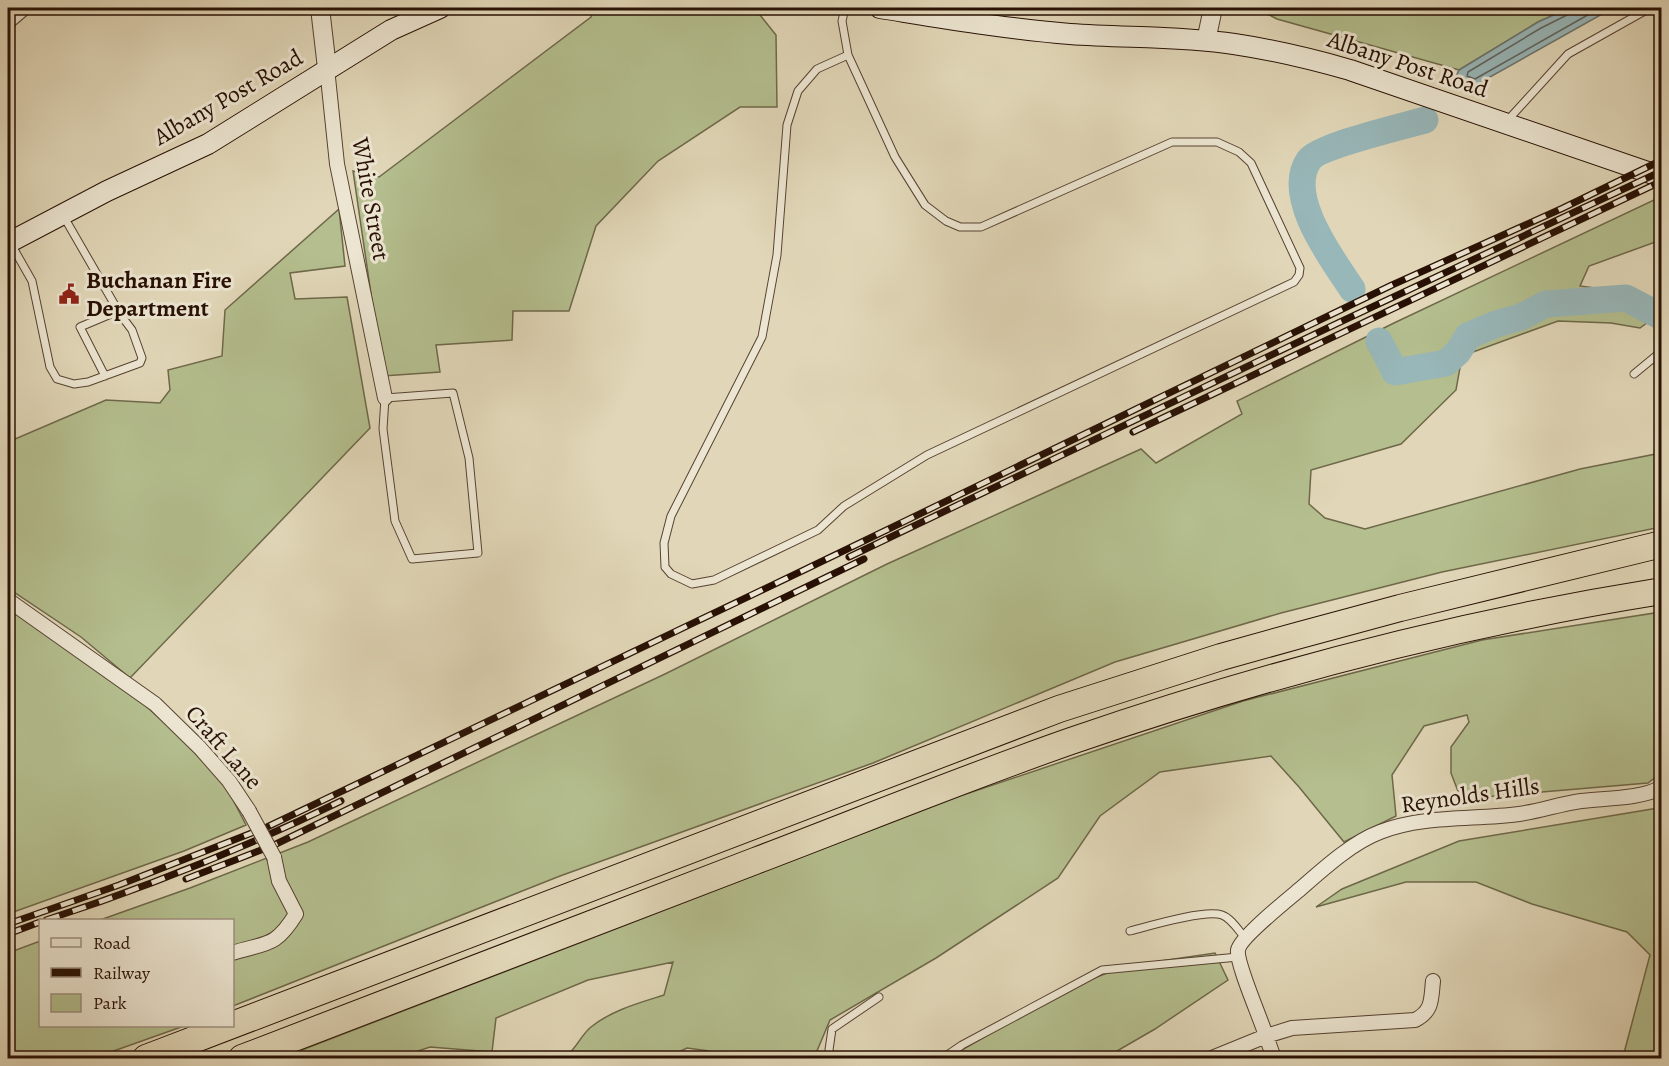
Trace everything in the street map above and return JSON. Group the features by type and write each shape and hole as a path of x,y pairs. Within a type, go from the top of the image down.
{"highway":[{"path":"234,1025 1059,709 1221,657 1400,608 1662,544"},
{"path":"1524,577 1662,558"},
{"path":"242,1059 979,775 1090,735 1231,690 1389,647 1508,620 1662,591"},
{"path":"146,1059 229,1027"}],"main road":[{"name":"Albany Post Road","path":"8,242 107,191 208,144 391,30 440,8"},
{"name":"Albany Post Road","path":"880,8 1068,34 1233,44 1299,56 1350,70 1662,177"}],"street":[{"path":"8,19 21,8"},
{"name":"White Street","path":"320,8 337,164 385,398"},
{"path":"1206,42 1213,8"},
{"name":"Craft Lane","path":"8,600 155,704 222,772 249,812 274,857 279,881 296,914 286,931 270,943 234,952"},
{"name":"Reynolds Hills","path":"1238,957 1238,948 1245,938 1336,859 1379,832 1411,823 1520,813 1576,802 1632,796 1662,787"},
{"path":"1238,957 1274,1059"},
{"path":"1212,1059 1266,1036 1292,1028 1415,1020 1425,1015 1430,1005 1433,981"}],"lane":[{"path":"845,8 842,21 848,55 895,157 925,205 946,221 960,227 981,227 1172,142 1217,141 1239,152 1251,163 1300,268 1299,275 1294,282 927,455 844,506 818,530 714,580 692,584 684,582 665,567 664,543 671,516 762,337 777,255 787,125 798,91 817,69 848,55"},
{"path":"1505,123 1568,54 1650,8"},
{"path":"8,242 32,281 50,367 57,379 74,384 140,363 142,358 132,330 118,310 63,214"},
{"path":"105,376 80,327 118,310"},
{"path":"1634,374 1662,351"},
{"path":"453,393 469,458 478,553 412,559 395,521 382,429 385,398 453,393"},
{"path":"1130,931 1208,914 1222,915 1245,938"},
{"path":"943,1059 962,1045 1102,970 1238,957"},
{"path":"831,1059 829,1050 832,1029 879,997"}],"green space":[{"path":"594,8 756,10 776,35 777,107 740,107 658,161 596,226 569,311 513,311 512,340 436,345 440,372 383,376 353,171 379,177 591,17"},
{"path":"1256,8 1570,8 1538,22 1459,70 1277,19"},
{"path":"1656,199 1661,201 1661,240 1589,266 1580,286 1617,291 1649,303 1651,320 1640,328 1611,323 1558,321 1462,356 1456,390 1401,444 1311,470 1309,504 1325,518 1365,529 1580,469 1661,453 1661,527 1442,572 1281,613 1115,662 873,763 560,876 234,1006 234,919 103,919 308,842 665,674 887,564 1141,449 1156,463 1242,414 1237,401 1394,323"},
{"path":"339,209 345,266 290,273 295,299 347,297 370,428 130,678 81,637 8,588 8,442 106,400 160,403 170,390 168,370 222,356 225,310"},
{"path":"8,607 140,701 171,728 209,767 229,792 246,825 184,851 8,914"},
{"path":"1661,612 1661,773 1648,783 1461,799 1451,773 1451,747 1469,722 1467,715 1424,726 1392,775 1396,816 1344,842 1271,756 1160,772 1100,816 1058,878 936,958 830,1020 814,1058 714,1058 709,1051 687,1048 666,1058 562,1058 599,1021 626,1008 664,995 673,962 588,980 496,1018 492,1052 430,1047 397,1058 281,1058 960,796 1243,701 1482,640"},
{"path":"1661,805 1661,1058 1619,1058 1624,1053 1650,955 1627,932 1532,904 1476,882 1406,882 1316,907 1342,889 1459,841 1658,808"},
{"path":"39,941 39,1027 181,1027 94,1058 8,1058 8,953"},
{"path":"1215,953 1228,980 1155,1029 1105,1058 957,1058 960,1051 1070,987 1126,966"}],"water":[{"path":"1569,8 1613,8 1474,86 1455,79 1459,70 1538,22"}],"waterway":[{"path":"1352,289 1323,245 1307,209 1302,191 1303,175 1309,160 1328,149 1345,143 1425,120"},
{"path":"1379,341 1395,372 1446,363 1458,352 1468,336 1496,324 1521,317 1546,304 1626,298 1662,317"}],"railway":[{"path":"8,924 119,885 267,827 1392,285 1563,208 1662,160"},
{"path":"849,557 1662,171"},
{"path":"1133,432 1662,181"},
{"path":"186,879 274,845 864,559"},
{"path":"49,919 195,866 341,801"},
{"path":"8,934 39,922"}],"place":[{"name":"Buchanan Fire Department","path":"69,294"}]}
